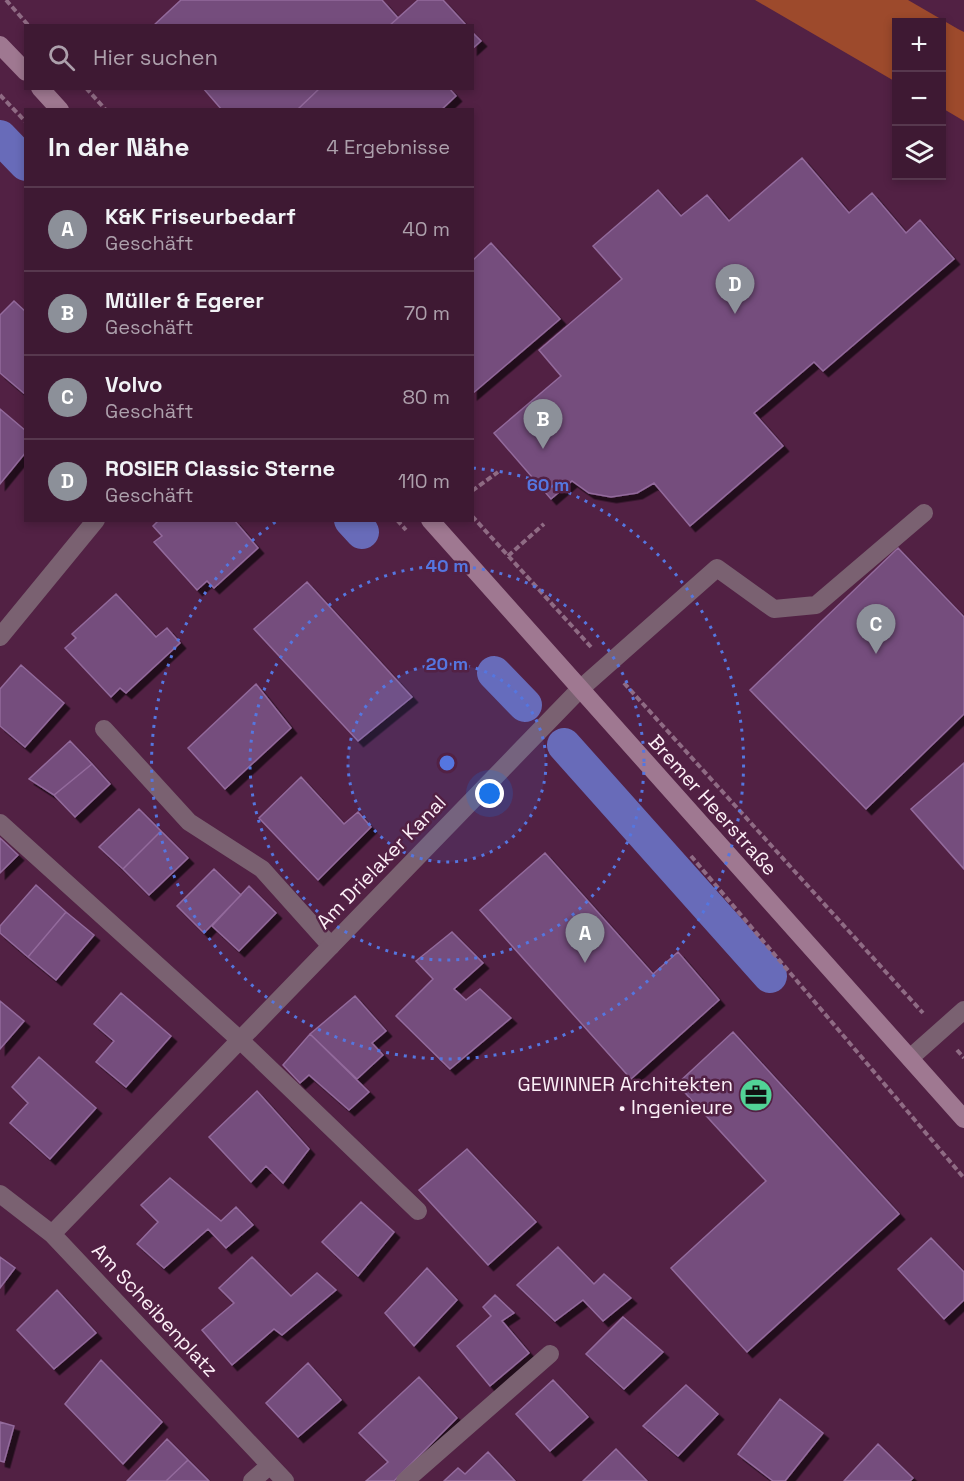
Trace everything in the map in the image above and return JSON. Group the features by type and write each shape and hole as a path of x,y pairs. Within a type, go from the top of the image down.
{"street":[{"path":"0,45 24,70"},
{"path":"42,90 58,108"},
{"name":"Am Drielaker Kanal","path":"52,1234 579,690 717,567 774,609 816,605 924,513"},
{"path":"0,637 94,522"},
{"name":"Bremer Heerstraße","path":"432,522 579,690 964,1119"},
{"path":"104,729 189,822 262,868 331,946"},
{"path":"0,823 240,1040 418,1211"},
{"path":"910,1058 964,1010"},
{"name":"Am Scheibenplatz","path":"0,1194 52,1234 285,1481"},
{"path":"405,1481 550,1354"},
{"path":"252,1481 269,1466"}],"path":[{"path":"6,0 27,24"},
{"path":"88,90 104,108"},
{"path":"0,95 24,120"},
{"path":"474,490 498,472"},
{"path":"474,518 964,1058"},
{"path":"399,522 413,538"},
{"path":"508,556 544,524"},
{"path":"687,851 964,1178"}],"shaded area":[{"path":"755,0 908,0 940,18 892,18 892,80"},
{"path":"946,22 964,32 964,121 946,110"}],"building":[{"path":"181,0 382,0 398,18 391,24 155,24"},
{"path":"418,0 443,0 465,24 391,24"},
{"path":"474,34 481,41 474,47"},
{"path":"205,90 318,90 299,108 220,108"},
{"path":"318,90 451,90 456,96 443,108 299,108"},
{"path":"802,158 849,213 872,193 906,233 920,220 954,259 823,371 814,362 754,413 783,446 690,526 654,483 637,493 611,497 589,493 572,481 551,499 494,433 561,376 539,350 622,279 593,246 658,190 681,216 707,195 729,221"},
{"path":"491,243 560,319 474,392 474,259"},
{"path":"14,301 24,310 24,393 0,373 0,315"},
{"path":"0,409 24,429 24,454 0,484"},
{"path":"157,522 236,522 258,548 214,588 207,581 197,590 154,542 162,536 153,526"},
{"path":"898,548 964,617 964,714 866,809 750,690"},
{"path":"307,582 412,697 358,741 254,629"},
{"path":"116,594 156,637 167,628 180,643 126,693 120,688 111,697 65,648 76,638 72,634"},
{"path":"21,665 64,703 25,747 0,726 0,689"},
{"path":"256,684 291,728 225,789 188,748"},
{"path":"70,741 92,764 54,795 29,779"},
{"path":"964,763 964,869 911,809"},
{"path":"92,764 110,784 75,817 54,795"},
{"path":"301,777 344,824 358,812 371,827 318,880 259,818"},
{"path":"139,809 161,831 123,869 99,847"},
{"path":"161,831 188,858 149,895 123,869"},
{"path":"0,838 18,855 0,873"},
{"path":"545,853 653,974 678,952 719,1000 631,1079 480,910"},
{"path":"214,869 241,895 204,933 177,906"},
{"path":"36,885 66,912 28,957 0,933 0,926"},
{"path":"249,886 276,913 239,951 212,926"},
{"path":"66,912 94,935 56,980 28,957"},
{"path":"452,932 483,963 454,989 466,1000 480,989 511,1018 450,1069 396,1016 433,979 416,961"},
{"path":"121,993 171,1036 126,1087 96,1062 114,1041 94,1024"},
{"path":"355,996 386,1031 372,1043 383,1055 357,1079 310,1034"},
{"path":"0,1001 24,1021 0,1049"},
{"path":"733,1032 899,1214 747,1352 671,1268 766,1181 677,1084"},
{"path":"310,1034 369,1092 349,1110 309,1075 300,1083 283,1065"},
{"path":"39,1057 96,1108 50,1159 10,1123 28,1103 12,1087"},
{"path":"257,1091 309,1149 283,1183 266,1166 251,1182 209,1137"},
{"path":"467,1149 536,1222 488,1265 419,1190"},
{"path":"170,1178 221,1221 236,1207 253,1225 226,1248 208,1229 164,1268 137,1244 158,1222 141,1205"},
{"path":"361,1202 394,1232 358,1276 322,1242"},
{"path":"931,1238 964,1272 964,1300 944,1319 898,1269"},
{"path":"558,1247 594,1284 604,1274 631,1298 603,1321 583,1300 555,1321 517,1285"},
{"path":"0,1257 15,1268 0,1288"},
{"path":"252,1257 291,1296 317,1273 336,1290 282,1335 274,1329 232,1365 202,1330 234,1303 219,1288"},
{"path":"427,1268 457,1300 414,1346 385,1313"},
{"path":"57,1290 96,1333 54,1369 17,1330"},
{"path":"495,1295 514,1313 502,1321 529,1353 490,1386 457,1346 491,1316 483,1307"},
{"path":"623,1317 663,1352 624,1389 586,1354"},
{"path":"101,1360 162,1422 123,1464 65,1404"},
{"path":"308,1363 341,1400 298,1437 266,1403"},
{"path":"419,1377 457,1418 394,1481 366,1481 388,1462 359,1433"},
{"path":"553,1380 588,1417 550,1451 516,1414"},
{"path":"686,1385 718,1414 678,1456 643,1426"},
{"path":"780,1399 823,1433 785,1481 773,1481 738,1454"},
{"path":"0,1422 14,1426 4,1462 0,1461"},
{"path":"167,1439 188,1460 166,1481 127,1481"},
{"path":"878,1444 913,1478 910,1481 844,1481"},
{"path":"616,1449 647,1481 583,1481"},
{"path":"488,1452 515,1481 444,1481 458,1468 465,1474"},
{"path":"188,1460 209,1481 166,1481"}],"waterway":[{"path":"0,137 24,162"},
{"path":"353,522 362,532"},
{"path":"494,673 525,705"},
{"path":"564,745 770,976"}],"place":[{"name":"ROSIER Classic Sterne","path":"735,314"},
{"name":"Müller & Egerer","path":"543,449"},
{"name":"Volvo","path":"876,654"},
{"name":"K&K Friseurbedarf","path":"585,963"},
{"name":"GEWINNER Architekten • Ingenieure","path":"756,1095"}]}
